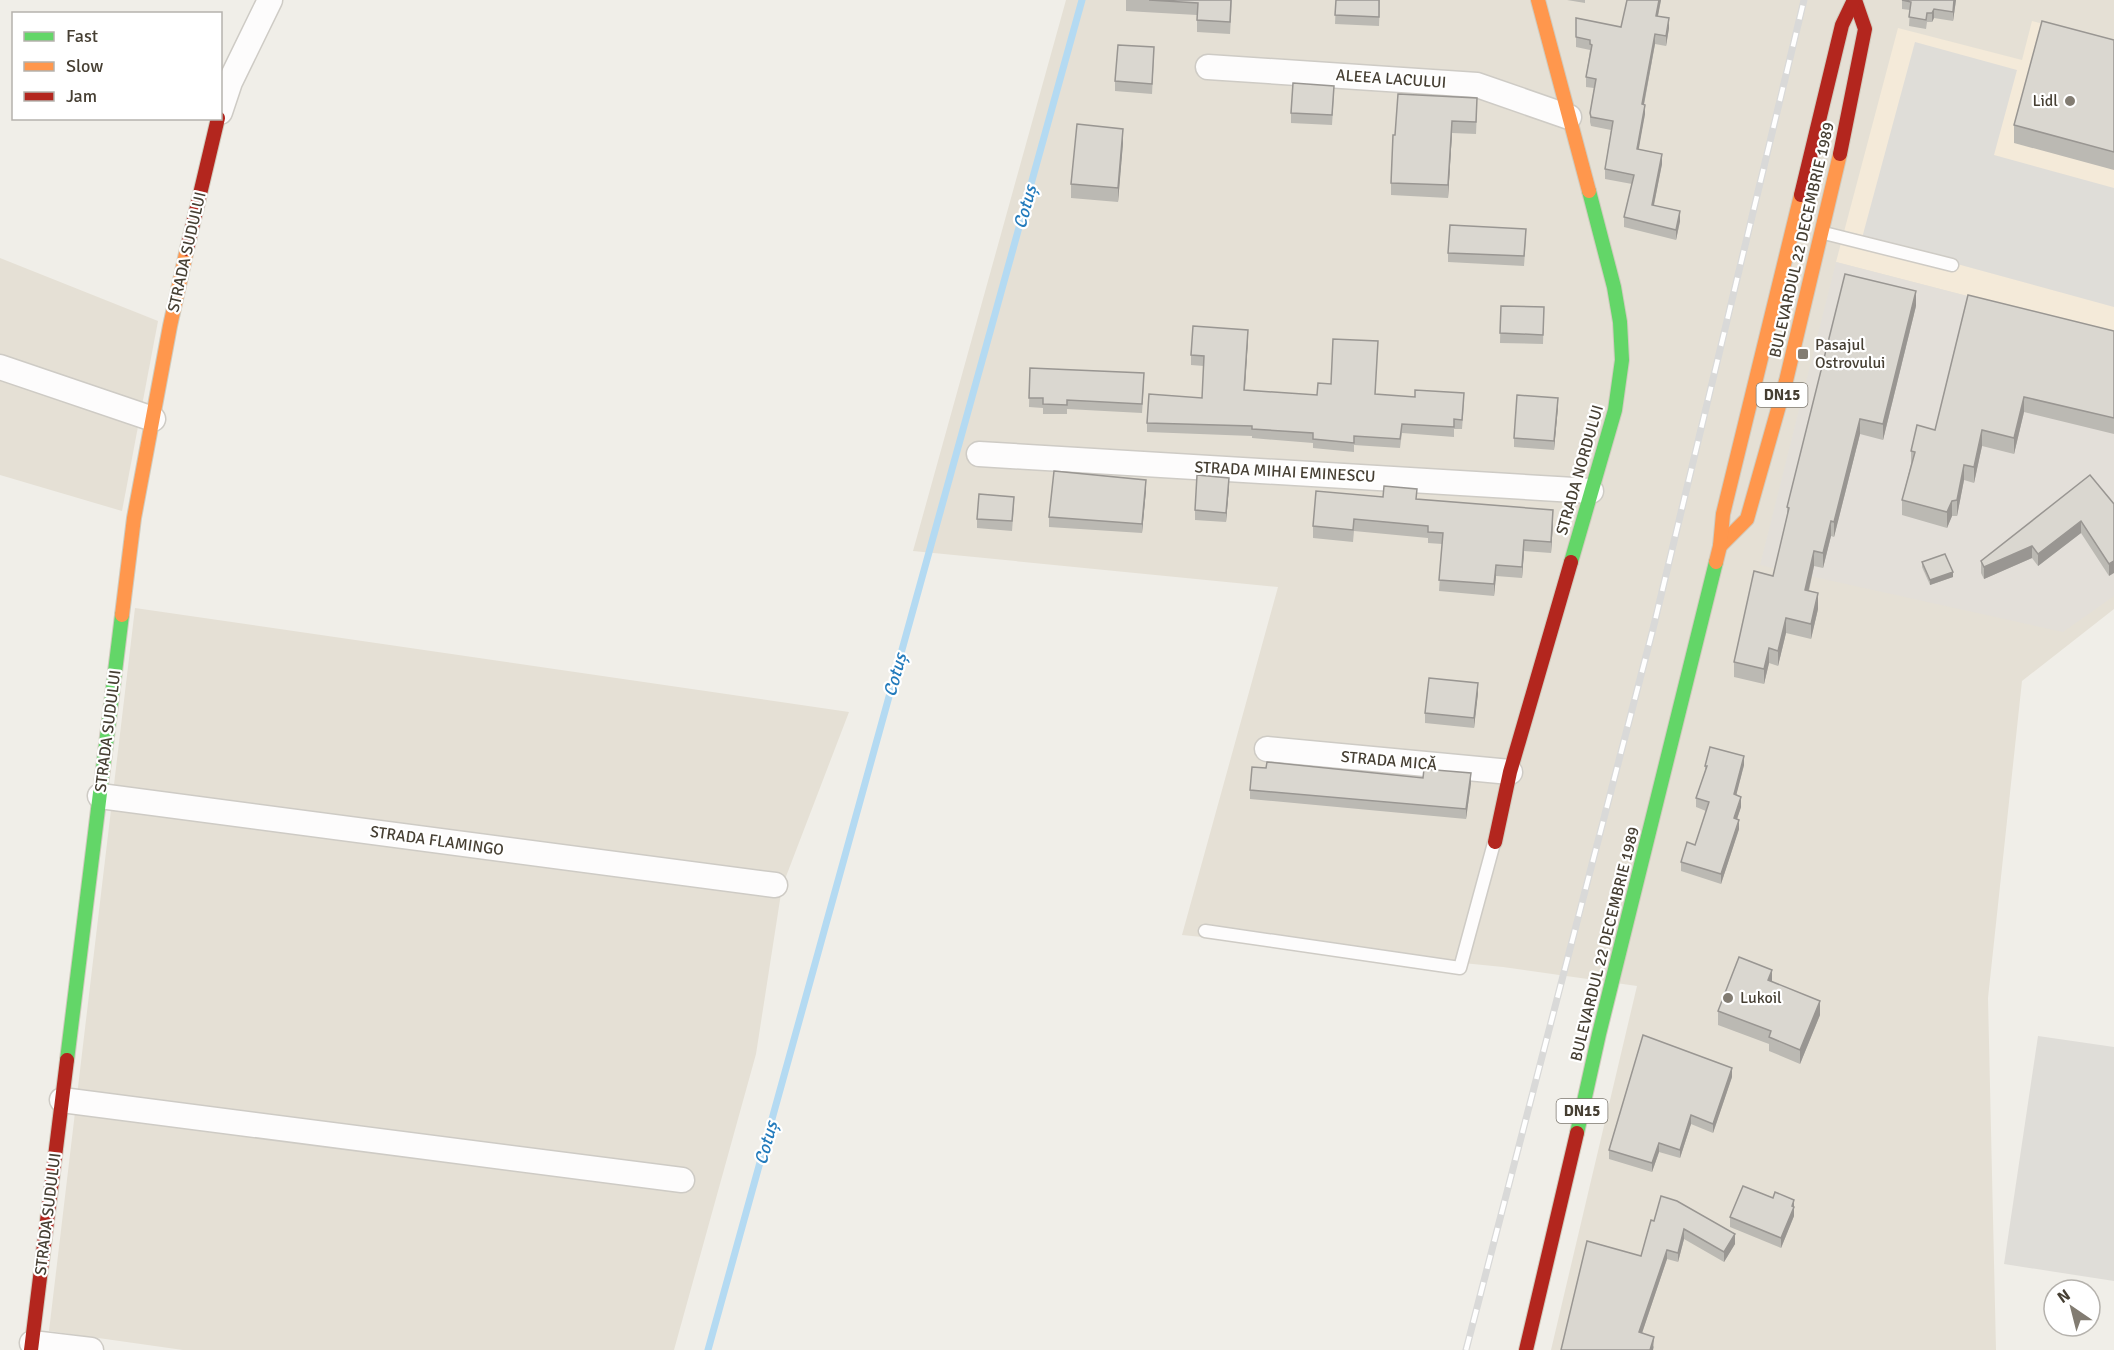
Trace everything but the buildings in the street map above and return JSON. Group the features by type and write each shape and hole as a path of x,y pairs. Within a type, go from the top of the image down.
{"street":[{"path":"222,106 230,82 270,0"},
{"name":"STRADA NORDULUI","path":"1495,842 1510,772 1615,410 1622,360 1620,322 1614,287 1538,0"},
{"name":"BULEVARDUL 22 DECEMBRIE 1989","path":"1720,546 1747,519 1786,381 1808,228 1842,25 1855,0"},
{"name":"BULEVARDUL 22 DECEMBRIE 1989","path":"1526,1350 1599,1034 1720,546 1723,514 1808,228 1840,154 1865,29 1855,0"},
{"name":"ALEEA LACULUI","path":"1208,67 1477,85 1569,117"},
{"name":"STRADA SUDULUI","path":"32,1346 134,518 170,326 217,120"},
{"path":"0,367 153,419"},
{"name":"STRADA MIHAI EMINESCU","path":"979,454 1591,491"},
{"name":"STRADA MICĂ","path":"1267,749 1510,772"},
{"name":"STRADA FLAMINGO","path":"100,796 775,885"},
{"path":"62,1100 682,1180"},
{"path":"32,1346 91,1350"}],"lane":[{"path":"1808,228 1952,265"},
{"path":"1205,931 1460,968 1495,842"}],"shaded area":[{"path":"1066,0 2114,0 2114,609 2022,681 1988,998 1996,1350 1551,1350 1637,986 1503,967 1182,935 1278,587 913,551"},
{"path":"2032,21 2114,42 2114,334 1836,262 1898,28 2022,60"},
{"path":"1915,42 2017,70 1994,155 2114,188 2114,307 1862,238"},
{"path":"0,258 158,321 122,511 0,475"},
{"path":"1836,262 2114,334 2114,596 2063,632 1760,565"},
{"path":"135,608 849,712 782,887 756,1054 674,1350 183,1350 49,1331"},
{"path":"2038,1036 2114,1047 2114,1281 2004,1264"}],"waterway":[{"name":"Cotuș","path":"708,1350 1082,0"}],"railway":[{"path":"1466,1350 1653,629 1804,0"}],"traffic: fast":[{"path":"1571,562 1615,410 1622,360 1620,322 1614,287 1589,191"},
{"path":"1577,1133 1599,1034 1716,562"},
{"path":"67,1060 122,615"}],"traffic: slow":[{"path":"1538,0 1589,191"},
{"path":"1720,546 1747,519 1786,381 1840,154"},
{"path":"1716,562 1723,514 1801,195"},
{"path":"122,615 134,518 187,249"}],"traffic: jam":[{"path":"1801,195 1842,25 1854,0"},
{"path":"1840,154 1865,29 1855,0"},
{"path":"187,249 218,120"},
{"path":"1495,842 1510,772 1571,562"},
{"path":"31,1350 67,1060"},
{"path":"1526,1350 1577,1133"}],"place":[{"name":"Lidl","path":"2070,101"},
{"name":"Pasajul Ostrovului","path":"1803,354"},
{"name":"Lukoil","path":"1728,998"}]}
